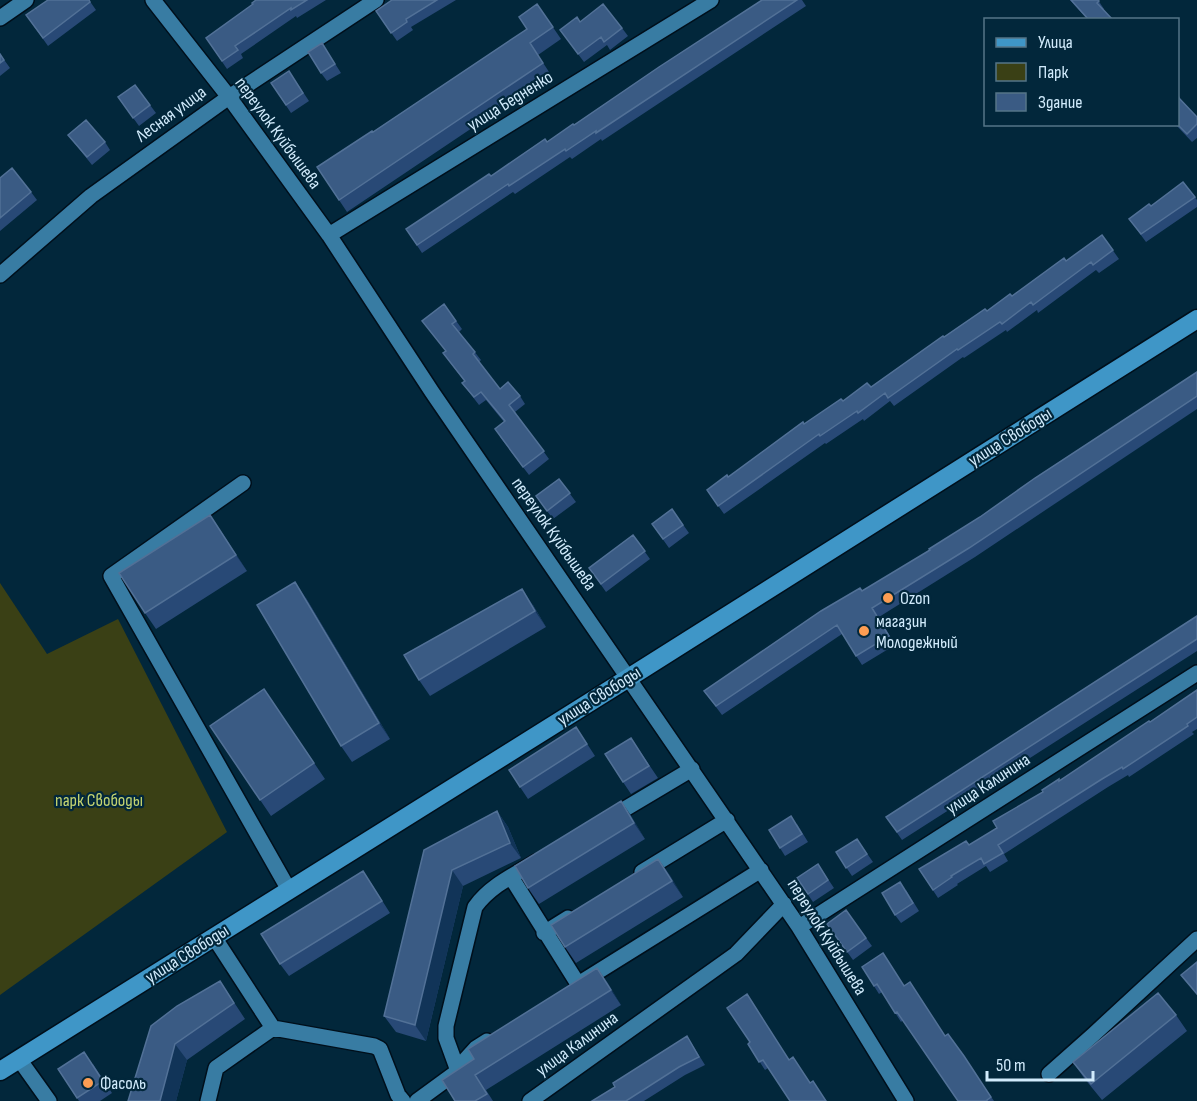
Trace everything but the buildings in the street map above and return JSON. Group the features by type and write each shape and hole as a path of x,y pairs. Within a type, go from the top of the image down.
{"main road":[{"name":"улица Свободы","path":"0,1071 1197,319"}],"street":[{"path":"0,18 26,0"},
{"name":"переулок Куйбышева","path":"153,0 229,97 329,236 432,392 800,927 906,1101"},
{"name":"Лесная улица","path":"0,275 91,196 229,97 376,0"},
{"name":"улица Бедненко","path":"329,236 711,0"},
{"path":"243,483 111,576 289,890"},
{"name":"улица Калинина","path":"800,927 1197,673"},
{"path":"591,829 692,769"},
{"path":"625,883 727,820"},
{"path":"458,1071 446,1038 446,1026 475,907 494,888 551,853"},
{"path":"511,877 573,988 761,870"},
{"name":"улица Калинина","path":"530,1101 736,954 784,904"},
{"path":"544,933 585,908"},
{"path":"214,937 273,1028"},
{"path":"1049,1074 1197,939"},
{"path":"208,1101 216,1068 273,1028 380,1049 397,1099"},
{"path":"417,1101 458,1071 476,1048 497,1035"},
{"path":"19,1059 49,1101"}],"green space":[{"name":"парк Свободы","path":"0,583 47,654 118,619 227,832 0,995"}],"place":[{"name":"Ozon","path":"888,598"},
{"name":"магазин Молодежный","path":"864,631"},
{"name":"Фасоль","path":"88,1083"}]}
